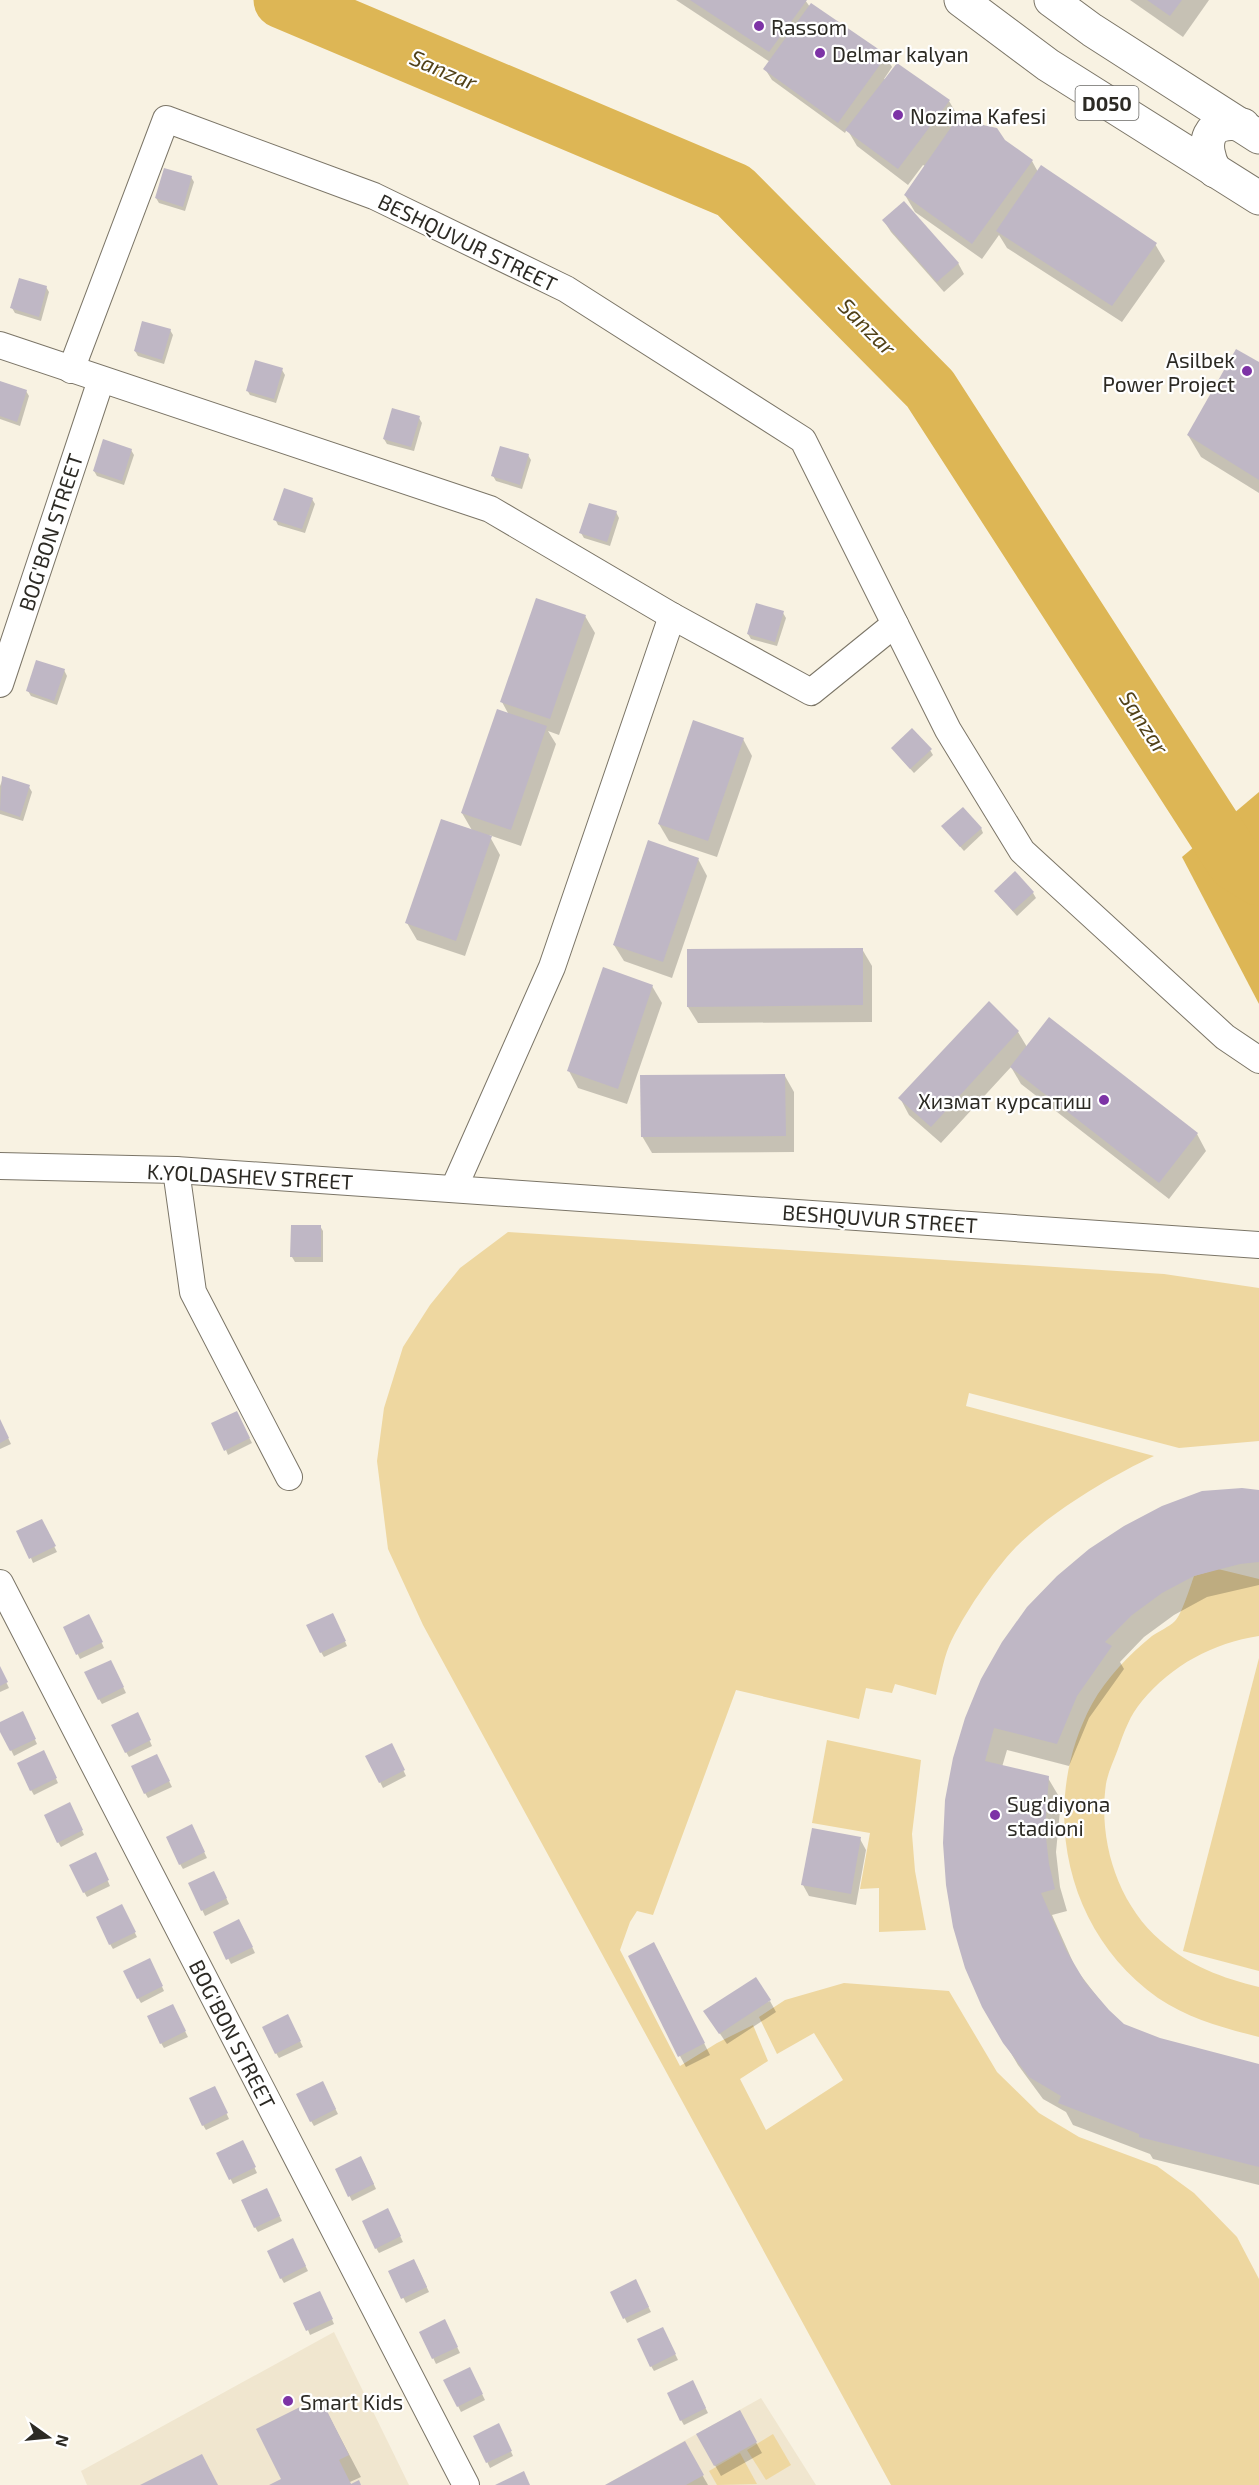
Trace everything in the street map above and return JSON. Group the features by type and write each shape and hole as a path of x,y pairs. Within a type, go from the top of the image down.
{"main road":[{"name":"D050","path":"961,0 1048,65 1259,198"},
{"name":"D050","path":"1051,0 1092,30 1251,131"},
{"path":"1215,171 1208,158 1207,146 1211,133 1220,125 1231,123 1251,131"}],"street":[{"name":"BESHQUVUR STREET","path":"71,370 166,119 374,196 566,290 804,440 948,730 1022,851 1225,1037 1259,1060"},
{"path":"0,345 490,509 672,616 811,692 895,624"},
{"name":"BOG'BON STREET","path":"0,684 101,380"},
{"path":"454,1188 552,967 672,616"},
{"name":"K.YOLDASHEV STREET","path":"0,1166 176,1170 500,1191"},
{"path":"176,1170 193,1292 290,1477"},
{"name":"BESHQUVUR STREET","path":"500,1191 1259,1245"},
{"name":"BOG'BON STREET","path":"0,1583 466,2485"}],"shaded area":[{"path":"1259,792 1259,1004 1182,857"},
{"path":"508,1232 1164,1274 1259,1288 1259,1441 1179,1448 969,1393 966,1406 1154,1456 1081,1496 1046,1521 1016,1547 988,1581 955,1634 945,1658 936,1695 895,1684 892,1693 866,1688 859,1719 736,1690 653,1915 637,1911 630,1922 620,1950 680,2066 717,2043 753,2025 768,2061 740,2079 766,2130 843,2080 814,2033 777,2054 759,2017 785,2000 844,1983 949,1991 997,2072 1039,2113 1079,2137 1157,2166 1194,2193 1237,2237 1259,2279 1259,2485 891,2485 423,1625 388,1549 377,1461 384,1408 403,1347 430,1305 460,1268"},
{"path":"1218,1569 1259,1579 1259,1636 1226,1644 1194,1658 1166,1677 1142,1701 1128,1724 1108,1775 1104,1805 1105,1827 1108,1848 1122,1889 1146,1926 1172,1950 1195,1964 1232,1980 1259,1987 1259,2037 1182,2012 1158,1998 1126,1971 1100,1938 1082,1902 1070,1864 1064,1824 1066,1783 1075,1743 1098,1694 1135,1651 1178,1618 1194,1576"},
{"path":"1259,1658 1259,1971 1183,1951"},
{"path":"827,1740 921,1760 912,1834 915,1871 926,1930 879,1932 879,1888 860,1889 870,1833 812,1823"},
{"name":"Smart Kids","path":"334,2332 409,2485 87,2485 81,2471"},
{"path":"761,2398 816,2485 605,2485"},
{"path":"773,2434 791,2465 766,2480 747,2450"},
{"path":"740,2453 757,2484 717,2485 709,2471"}],"building":[{"name":"Rassom","path":"690,0 807,0 769,52"},
{"path":"1147,0 1182,0 1170,16"},
{"path":"811,3 887,55 838,123 763,69"},
{"name":"Nozima Kafesi","path":"897,63 950,100 898,169 845,130"},
{"path":"963,110 983,125 997,128 1005,140 1033,160 972,244 904,195"},
{"path":"1041,165 1157,243 1112,306 996,231"},
{"path":"164,168 192,176 183,207 155,198"},
{"path":"904,201 959,263 937,282 882,220"},
{"path":"19,278 47,286 39,317 10,308"},
{"path":"142,321 171,329 162,360 134,351"},
{"path":"1236,349 1259,362 1259,480 1187,435"},
{"path":"255,360 283,368 274,399 246,391"},
{"path":"0,381 27,390 17,422 0,416"},
{"path":"392,408 420,416 411,447 383,439"},
{"path":"103,439 132,449 122,481 93,471"},
{"path":"500,446 529,454 520,485 491,476"},
{"path":"284,488 313,498 302,529 273,520"},
{"path":"589,503 617,511 607,542 579,533"},
{"path":"536,598 586,615 550,719 500,702"},
{"path":"756,603 784,611 775,642 747,634"},
{"path":"36,660 65,669 54,701 26,691"},
{"path":"497,709 547,726 511,830 461,813"},
{"path":"693,720 744,738 708,841 658,824"},
{"path":"912,728 932,749 910,769 891,748"},
{"path":"2,776 30,785 20,817 0,810"},
{"path":"963,807 982,828 960,847 941,826"},
{"path":"441,819 492,836 456,941 405,923"},
{"path":"648,840 699,858 663,962 613,945"},
{"path":"1015,871 1034,892 1013,911 994,891"},
{"path":"863,948 863,1005 687,1007 687,949"},
{"path":"603,967 653,985 618,1089 567,1071"},
{"path":"989,1001 1019,1031 931,1127 898,1098"},
{"name":"Хизмат курсатиш","path":"1049,1017 1198,1133 1159,1183 1010,1067"},
{"path":"785,1074 786,1136 641,1137 640,1075"},
{"path":"291,1225 321,1225 321,1257 290,1257"},
{"path":"237,1411 250,1438 224,1451 211,1423"},
{"path":"0,1419 9,1438 0,1443"},
{"name":"Sug'diyona stadioni","path":"1242,1488 1259,1490 1259,1562 1240,1564 1194,1576 1162,1593 1132,1615 1105,1642 1112,1646 1077,1696 1057,1744 994,1728 985,1761 1049,1776 1045,1829 1049,1864 1055,1889 1041,1893 1066,1950 1085,1982 1109,2010 1124,2024 1160,2038 1259,2064 1259,2167 1139,2137 1139,2134 1058,2103 1061,2096 1029,2077 1003,2043 982,2007 965,1968 953,1927 946,1885 943,1843 945,1800 953,1758 965,1718 981,1679 1002,1642 1027,1607 1057,1576 1089,1549 1124,1526 1162,1506 1202,1491"},
{"path":"42,1519 56,1546 29,1559 16,1531"},
{"path":"333,1613 346,1641 320,1653 306,1625"},
{"path":"89,1614 103,1642 76,1655 63,1627"},
{"path":"111,1660 124,1687 98,1700 84,1672"},
{"path":"0,1666 8,1682 0,1686"},
{"path":"23,1711 36,1739 10,1751 0,1732 0,1722"},
{"path":"138,1712 151,1740 125,1753 111,1725"},
{"path":"392,1743 405,1770 379,1783 365,1756"},
{"path":"44,1750 57,1778 30,1791 17,1763"},
{"path":"157,1754 170,1781 144,1794 131,1766"},
{"path":"70,1802 83,1830 57,1843 44,1815"},
{"path":"192,1824 205,1852 179,1865 166,1837"},
{"path":"812,1828 861,1837 851,1894 801,1885"},
{"path":"96,1852 109,1880 83,1893 69,1865"},
{"path":"214,1871 227,1898 201,1911 188,1883"},
{"path":"122,1904 136,1932 109,1945 96,1917"},
{"path":"239,1919 253,1947 226,1960 213,1932"},
{"path":"654,1942 705,2043 678,2057 628,1956"},
{"path":"150,1958 163,1986 137,1999 123,1971"},
{"path":"756,1977 771,2000 719,2034 703,2011"},
{"path":"173,2004 186,2031 160,2044 147,2016"},
{"path":"288,2014 301,2041 275,2054 262,2027"},
{"path":"323,2081 336,2109 310,2122 296,2094"},
{"path":"215,2086 228,2113 202,2126 189,2098"},
{"path":"243,2140 256,2167 229,2180 216,2153"},
{"path":"361,2156 374,2184 348,2197 335,2169"},
{"path":"267,2188 280,2216 254,2228 241,2200"},
{"path":"388,2208 401,2236 375,2249 362,2221"},
{"path":"293,2238 306,2266 280,2279 267,2251"},
{"path":"414,2259 427,2287 401,2299 388,2271"},
{"path":"636,2279 649,2307 623,2319 610,2292"},
{"path":"320,2291 333,2319 306,2331 293,2303"},
{"path":"445,2319 458,2347 432,2359 419,2332"},
{"path":"663,2327 676,2354 650,2367 637,2339"},
{"path":"470,2367 483,2394 457,2407 443,2380"},
{"path":"693,2380 706,2408 680,2421 667,2393"},
{"path":"320,2397 349,2455 339,2460 351,2484 359,2480 361,2485 269,2485 281,2479 256,2429"},
{"path":"740,2410 757,2442 714,2466 696,2434"},
{"path":"499,2423 512,2451 486,2463 473,2436"},
{"path":"685,2441 704,2475 686,2485 605,2485"},
{"path":"202,2454 218,2485 140,2485"},
{"path":"524,2471 530,2485 495,2485"}],"waterway":[{"name":"Sanzar","path":"282,0 734,191 930,389 1235,862 1259,877"}],"place":[{"name":"Rassom","path":"759,26"},
{"name":"Delmar kalyan","path":"820,53"},
{"name":"Nozima Kafesi","path":"898,115"},
{"name":"Asilbek Power Project","path":"1247,371"},
{"name":"Хизмат курсатиш","path":"1104,1100"},
{"name":"Sug'diyona stadioni","path":"995,1815"},
{"name":"Smart Kids","path":"288,2401"}]}
